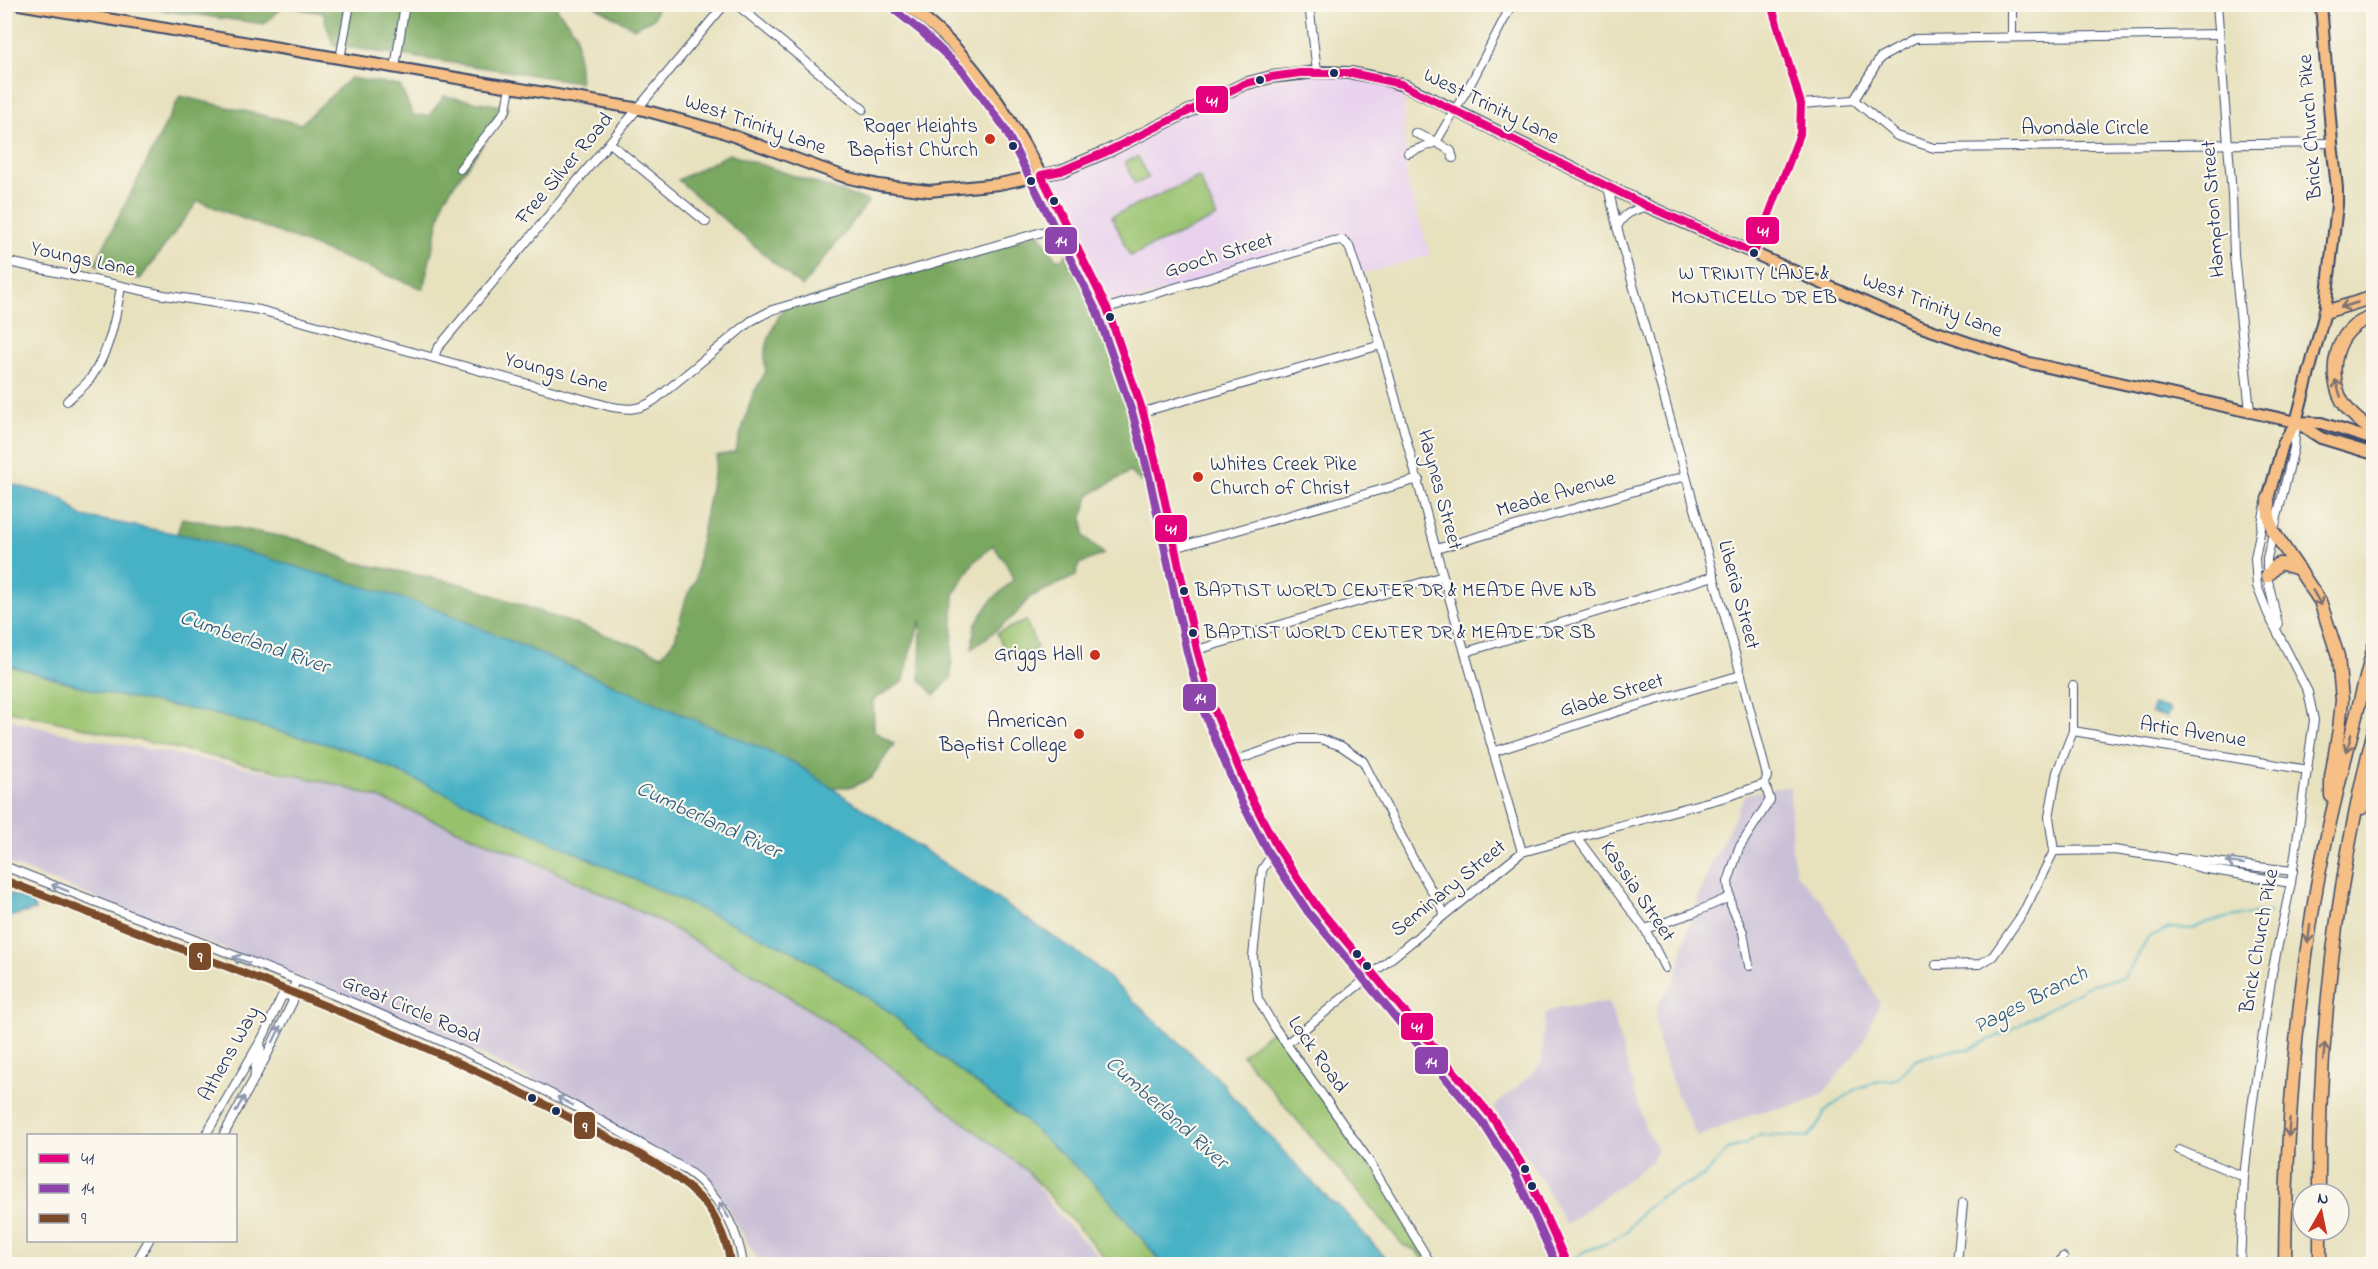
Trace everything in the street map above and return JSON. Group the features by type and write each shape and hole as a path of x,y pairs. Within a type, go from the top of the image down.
{"highway":[{"path":"2325,312 2373,297"},
{"path":"2373,317 2365,318 2345,336 2339,345 2334,363 2335,378 2346,407 2373,432"},
{"path":"2268,499 2273,531 2320,601 2338,656 2341,681 2339,729 2331,777 2330,819"},
{"path":"2267,576 2278,564 2299,569"},
{"path":"2285,1264 2293,1071 2311,923 2330,819 2373,646"},
{"path":"2319,1182 2322,1064 2332,949 2350,843 2373,730"},
{"path":"2350,843 2373,776"},
{"path":"2320,1242 2320,1264"}],"main road":[{"name":"West Trinity Lane","path":"19,4 62,8 640,109 720,131 845,177 879,185 929,190 999,184 1061,171 1106,152 1244,84 1271,76 1317,72 1352,73 1401,84 1647,206 1916,325 2009,357 2296,422 2321,423 2373,440"},
{"path":"904,4 971,64 1013,122 1041,176"},
{"name":"Brick Church Pike","path":"2268,499 2283,444 2296,422 2325,312 2337,188 2321,4"},
{"name":"West Trinity Lane","path":"2296,422 2321,438 2373,454"}],"street":[{"path":"340,58 350,4"},
{"path":"388,4 405,6 395,68"},
{"name":"Free Silver Road","path":"434,358 437,349 640,109 725,4"},
{"path":"736,4 863,109"},
{"path":"1309,4 1317,72"},
{"path":"1408,153 1436,142 1472,81 1512,4"},
{"path":"1754,253 1800,134 1801,104 1771,4"},
{"path":"2012,4 2013,37"},
{"name":"Hampton Street","path":"2217,4 2234,255 2250,411"},
{"path":"1801,104 1854,100 1880,58 1915,39 2219,34"},
{"path":"460,169 506,110 510,86"},
{"name":"Avondale Circle","path":"1854,100 1897,136 1934,148 2332,144"},
{"path":"1414,133 1451,151 1453,158"},
{"path":"610,143 706,222"},
{"path":"1041,176 1107,308 1143,412 1159,474 1197,650 1213,707 1234,760 1277,847 1316,905 1492,1117 1524,1168 1567,1264"},
{"name":"Liberia Street","path":"1608,187 1767,776 1765,784 1770,800 1739,848 1728,882 1731,905 1743,932 1749,966"},
{"path":"1617,227 1622,216 1647,206"},
{"name":"Youngs Lane","path":"4,261 121,287 260,310 623,409 640,408 656,399 751,321 772,310 1066,225"},
{"name":"Gooch Street","path":"1107,308 1342,240"},
{"name":"Haynes Street","path":"1342,240 1349,246 1381,345 1419,479 1443,576 1522,852"},
{"path":"67,401 89,380 105,354 114,327 121,287"},
{"path":"1143,412 1381,345"},
{"name":"Brick Church Pike","path":"2279,632 2267,576 2267,558 2294,448 2296,422"},
{"name":"Meade Avenue","path":"1436,549 1686,476"},
{"path":"1174,548 1419,479"},
{"name":"Brick Church Pike","path":"2240,1264 2244,1177 2252,1107 2269,993 2293,871 2314,720 2308,692 2268,614 2257,586 2255,558 2268,499"},
{"path":"1197,650 1443,576"},
{"path":"1466,652 1714,576"},
{"name":"Glade Street","path":"1493,752 1741,675"},
{"path":"1936,964 1980,964 1993,956 2023,913 2054,851 2049,817 2057,772 2073,731 2073,686"},
{"name":"Artic Avenue","path":"2073,731 2308,770"},
{"path":"1234,760 1298,739 1322,739 1341,746 1363,761 1412,857 1445,914"},
{"name":"Seminary Street","path":"1286,1044 1522,852 1726,797 1765,784"},
{"name":"Kassia Street","path":"1577,837 1645,929 1665,968"},
{"name":"Lock Road","path":"1277,847 1262,870 1253,957 1258,999 1286,1044 1367,1158 1431,1264"},
{"path":"2054,851 2114,850 2293,871"},
{"path":"2168,858 2201,868 2290,883"},
{"name":"Great Circle Road","path":"4,866 443,1041 598,1119 680,1167 700,1182 723,1207 735,1230 743,1264"},
{"name":"Great Circle Road","path":"4,880 405,1038 494,1078 557,1110 672,1176 697,1195 713,1214 723,1233 730,1264"},
{"path":"1645,929 1693,914 1730,897"},
{"name":"Athens Way","path":"223,1134 293,1001 291,994 296,981"},
{"name":"Athens Way","path":"206,1134 260,1042 282,996 291,994"},
{"path":"255,1077 254,1069 261,1053 260,1042"},
{"path":"2179,1150 2244,1177"},
{"path":"1956,1264 1963,1203"},
{"path":"135,1264 148,1242"}],"shaded area":[{"path":"1317,72 1406,86 1404,110 1406,177 1430,255 1358,275 1349,246 1342,240 1107,308 1041,175 1061,171 1244,84"},
{"path":"4,718 57,732 334,784 376,797 520,855 656,919 760,978 859,1042 1026,1170 1059,1216 1107,1264 756,1264 756,1257 713,1182 542,1085 466,1047 389,1014 5,862"},
{"path":"1790,786 1792,852 1797,875 1822,901 1880,1002 1862,1045 1823,1094 1799,1105 1755,1113 1697,1137 1676,1092 1658,1042 1655,1019 1658,1003 1675,980 1689,924 1707,873 1746,794"},
{"path":"1609,1002 1645,1127 1657,1152 1652,1161 1566,1225 1532,1163 1493,1108 1538,1068 1542,1061 1544,1019 1547,1012 1560,1008"}],"green space":[{"path":"658,4 654,18 634,28 593,5"},
{"path":"123,5 558,5 557,9 576,33 580,82 333,45 323,13 284,6 264,24"},
{"path":"350,78 400,86 413,115 429,116 444,96 509,107 444,199 423,289 198,201 140,279 95,264 180,96 301,124"},
{"path":"729,154 869,201 802,287 678,180"},
{"path":"1138,157 1148,178 1135,184 1125,162"},
{"path":"1199,177 1217,217 1130,256 1112,216"},
{"path":"1039,233 1056,259 1062,259 1069,251 1075,253 1087,283 1107,308 1157,466 1141,482 1130,472 1089,495 1083,516 1084,536 1104,554 1079,564 1076,576 1030,597 1014,616 972,649 975,625 991,601 1013,580 1007,565 993,545 973,563 954,594 951,678 935,695 920,680 921,620 910,652 904,681 873,700 874,731 894,744 871,778 852,787 830,787 793,762 177,534 182,518 301,540 353,562 462,584 662,655 675,639 686,598 696,579 700,544 717,456 735,452 753,394 766,371 766,346 785,306"},
{"path":"1026,621 1037,648 1008,659 997,633"},
{"path":"4,664 104,693 211,713 352,751 714,910 799,954 887,1010 945,1060 1024,1120 1101,1190 1163,1264 1111,1264 1026,1170 859,1042 760,978 656,919 520,855 376,797 334,784 5,710"},
{"path":"1275,1028 1367,1158 1431,1264 1425,1264 1416,1250 1403,1245 1242,1055"}],"water":[{"name":"Cumberland River","path":"4,482 62,498 81,516 200,538 431,607 793,762 1091,962 1224,1084 1227,1091 1332,1203 1337,1204 1391,1264 1163,1264 1101,1190 1024,1120 945,1060 887,1010 799,954 352,751 211,713 104,693 5,664"},
{"path":"2153,705 2169,708 2169,713 2166,717 2151,713"},
{"path":"4,892 31,901 35,910 5,918"}],"waterway":[{"name":"Pages Branch","path":"2371,880 2374,876"},
{"name":"Pages Branch","path":"1569,1261 1585,1251 1610,1242 1628,1230 1639,1215 1660,1197 1704,1176 1728,1149 1745,1144 1760,1135 1808,1137 1817,1127 1825,1111 1858,1088 1879,1081 1896,1079 1916,1060 1945,1051 1969,1049 2007,1032 2092,984 2124,978 2149,937 2170,928 2191,929 2208,922 2270,912"}],"transit line":[{"name":"41","path":"1567,1264 1524,1168 1492,1117 1316,905 1277,847 1251,797 1213,707 1197,650 1159,474 1143,412 1107,308 1041,175 1061,171 1106,152 1244,84 1300,73 1352,73 1401,84 1647,206 1754,253 1800,134 1801,104 1771,4"},
{"name":"14","path":"897,12 963,71 1004,127 1097,312 1133,415 1149,476 1187,652 1203,710 1241,801 1268,852 1308,912 1483,1123 1515,1173 1556,1264"},
{"name":"9","path":"4,880 246,974 412,1042 494,1079 622,1145 670,1173 698,1196 719,1227 731,1264"}],"place":[{"name":"Roger Heights Baptist Church","path":"990,139"},
{"name":"W TRINITY LANE & MONTICELLO DR EB","path":"1754,253"},
{"name":"Whites Creek Pike Church of Christ","path":"1198,477"},
{"name":"BAPTIST WORLD CENTER DR & MEADE AVE NB","path":"1184,591"},
{"name":"BAPTIST WORLD CENTER DR & MEADE DR SB","path":"1193,633"},
{"name":"Griggs Hall","path":"1095,655"},
{"name":"American Baptist College","path":"1079,734"}]}
